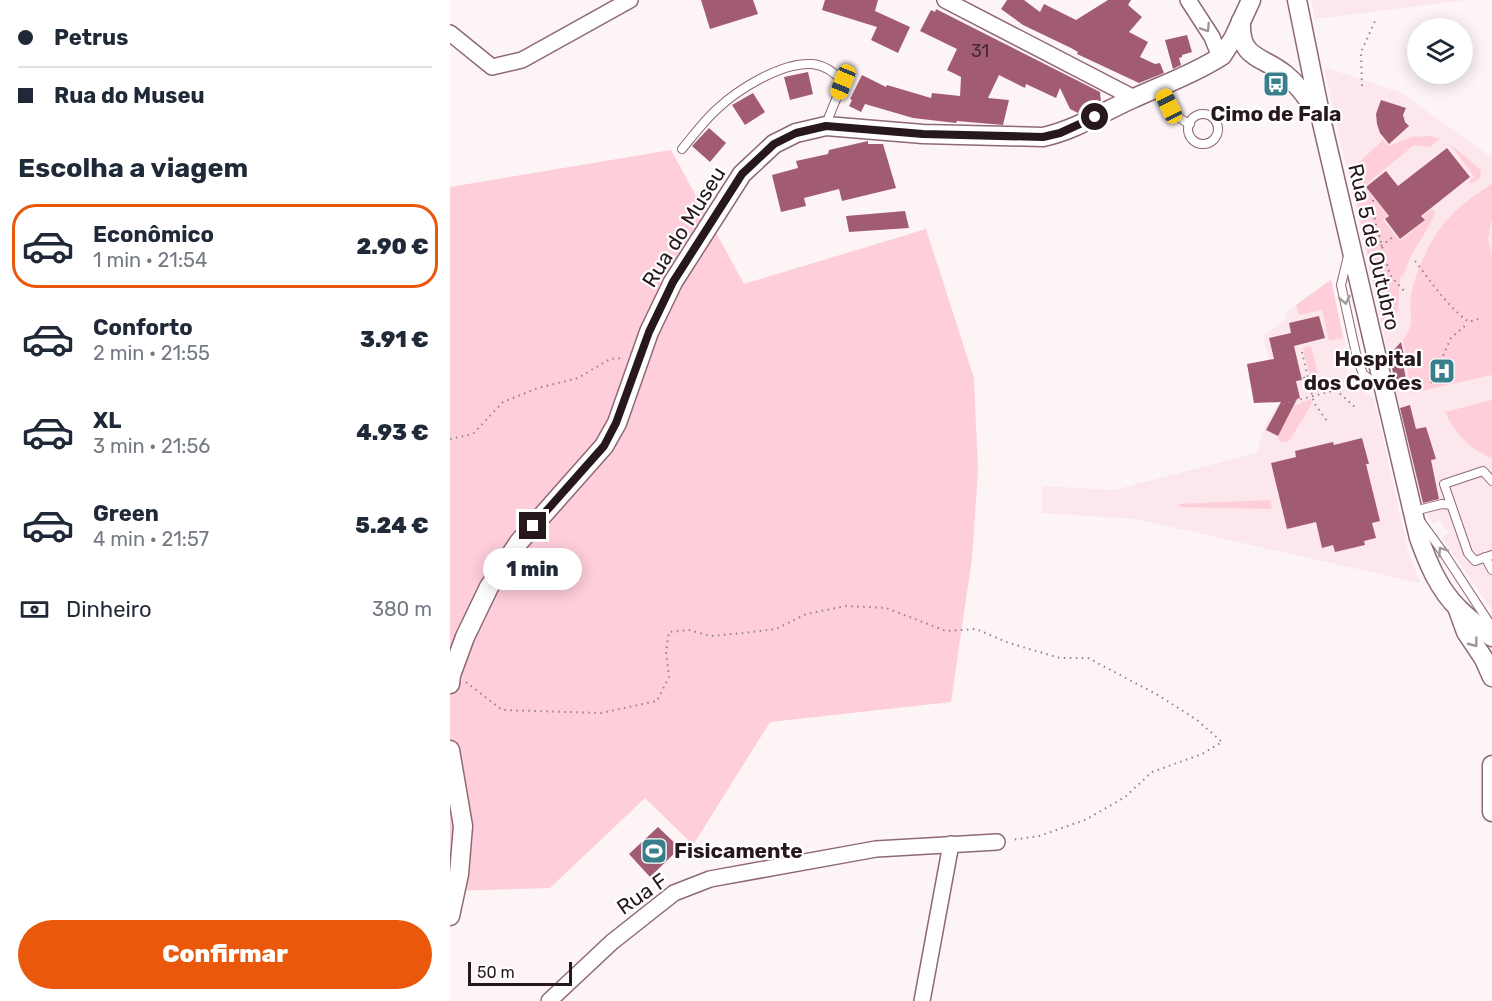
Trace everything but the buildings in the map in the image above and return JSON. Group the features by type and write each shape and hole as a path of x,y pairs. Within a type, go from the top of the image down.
{"street":[{"path":"450,33 492,67 522,60 630,0"},
{"path":"945,0 1134,98"},
{"path":"1188,0 1212,37 1221,57"},
{"path":"1221,57 1234,37 1251,0"},
{"name":"Rua 5 de Outubro","path":"1297,0 1307,54 1412,512 1427,561 1438,583 1457,608 1492,637"},
{"path":"1242,21 1243,44 1255,57"},
{"path":"1280,70 1291,68 1301,62 1307,54"},
{"path":"1221,57 1242,55 1255,57"},
{"name":"Rua do Museu","path":"452,677 465,637 489,587 519,542 604,446 616,423 641,356 673,282 742,174 774,144 796,133 826,126 923,134 1043,137 1060,133 1196,72 1221,57"},
{"name":"Rua 5 de Outubro","path":"1255,57 1280,70 1297,85 1323,123"},
{"path":"1457,608 1466,632 1484,659 1492,677"},
{"path":"450,750 463,826 459,874 450,916"},
{"path":"1492,765 1492,812"},
{"name":"Rua F","path":"549,1001 612,942 674,893 710,879 876,849 997,842"},
{"path":"922,1001 951,844"}],"lane":[{"path":"682,149 715,111 738,93 767,76 793,67 812,64 832,70 843,82 826,126"},
{"path":"1160,88 1172,112 1190,124"},
{"path":"1492,481 1483,471 1444,484 1468,553 1476,561 1489,556 1492,570"},
{"path":"1451,506 1442,504 1412,512 1431,534 1492,627"}],"path":[{"path":"1362,86 1361,52 1376,19"},
{"path":"1373,200 1375,221 1390,275 1405,292"},
{"path":"1381,246 1394,236"},
{"path":"1415,261 1448,304 1469,322"},
{"path":"1431,383 1451,338 1469,322 1479,319"},
{"path":"1302,352 1314,403 1327,421"},
{"path":"450,439 473,434 503,402 538,388 578,378 610,359 641,356"},
{"path":"1304,377 1307,390 1311,389"},
{"path":"1283,404 1336,390 1357,409"},
{"path":"452,677 470,686 502,710 601,713 657,701 669,677 666,652 669,632 689,630 710,636 744,633 776,629 806,614 846,606 886,608 946,632 976,629 1060,658 1088,658 1158,695 1197,720 1222,742 1202,754 1152,772 1125,797 1085,820 1039,836 997,842"}],"shaded area":[{"path":"1311,0 1465,0 1315,19"},
{"name":"Hospital dos Covões","path":"1324,67 1402,93 1492,158 1492,610 1442,538 1449,533 1440,520 1433,524 1422,505"},
{"path":"1430,136 1440,139 1430,147 1414,145 1364,186 1388,216 1383,220 1400,241 1426,220 1423,216 1432,209 1435,212 1403,276 1400,277 1398,309 1390,329 1384,331 1350,171 1383,140 1389,146 1412,137"},
{"path":"1450,144 1481,170 1480,178 1471,184 1469,181 1474,177"},
{"path":"671,150 744,284 926,229 974,378 978,471 972,558 951,702 770,722 693,845 645,798 550,888 450,891 450,187"},
{"path":"1492,184 1492,217 1488,239 1492,257 1492,375 1412,393 1403,340 1410,328 1410,303 1418,270 1435,235 1445,222 1464,204"},
{"name":"Hospital dos Covões","path":"1331,279 1346,347 1343,348 1347,370 1355,386 1374,398 1408,550 1420,583 1136,519 1042,513 1042,486 1114,490 1257,453 1264,427 1279,403 1263,336 1286,319 1285,313"},
{"path":"1331,280 1343,338 1329,341 1322,310 1299,315 1296,305"},
{"path":"1311,346 1322,391 1314,393 1303,348"},
{"path":"1311,399 1312,403 1290,440 1279,441 1278,436 1294,406"},
{"path":"1492,400 1492,458 1476,450 1464,439 1445,412"},
{"path":"1270,500 1272,509 1180,507 1179,504"}],"place":[{"name":"Cimo de Fala","path":"1276,84"},
{"name":"Hospital dos Covões","path":"1442,371"},
{"name":"Fisicamente","path":"654,851"}],"route":[{"path":"533,526 604,446 616,423 649,332 673,282 706,227 742,174 774,144 796,133 826,126 923,134 1043,137 1060,133 1095,117"}]}
